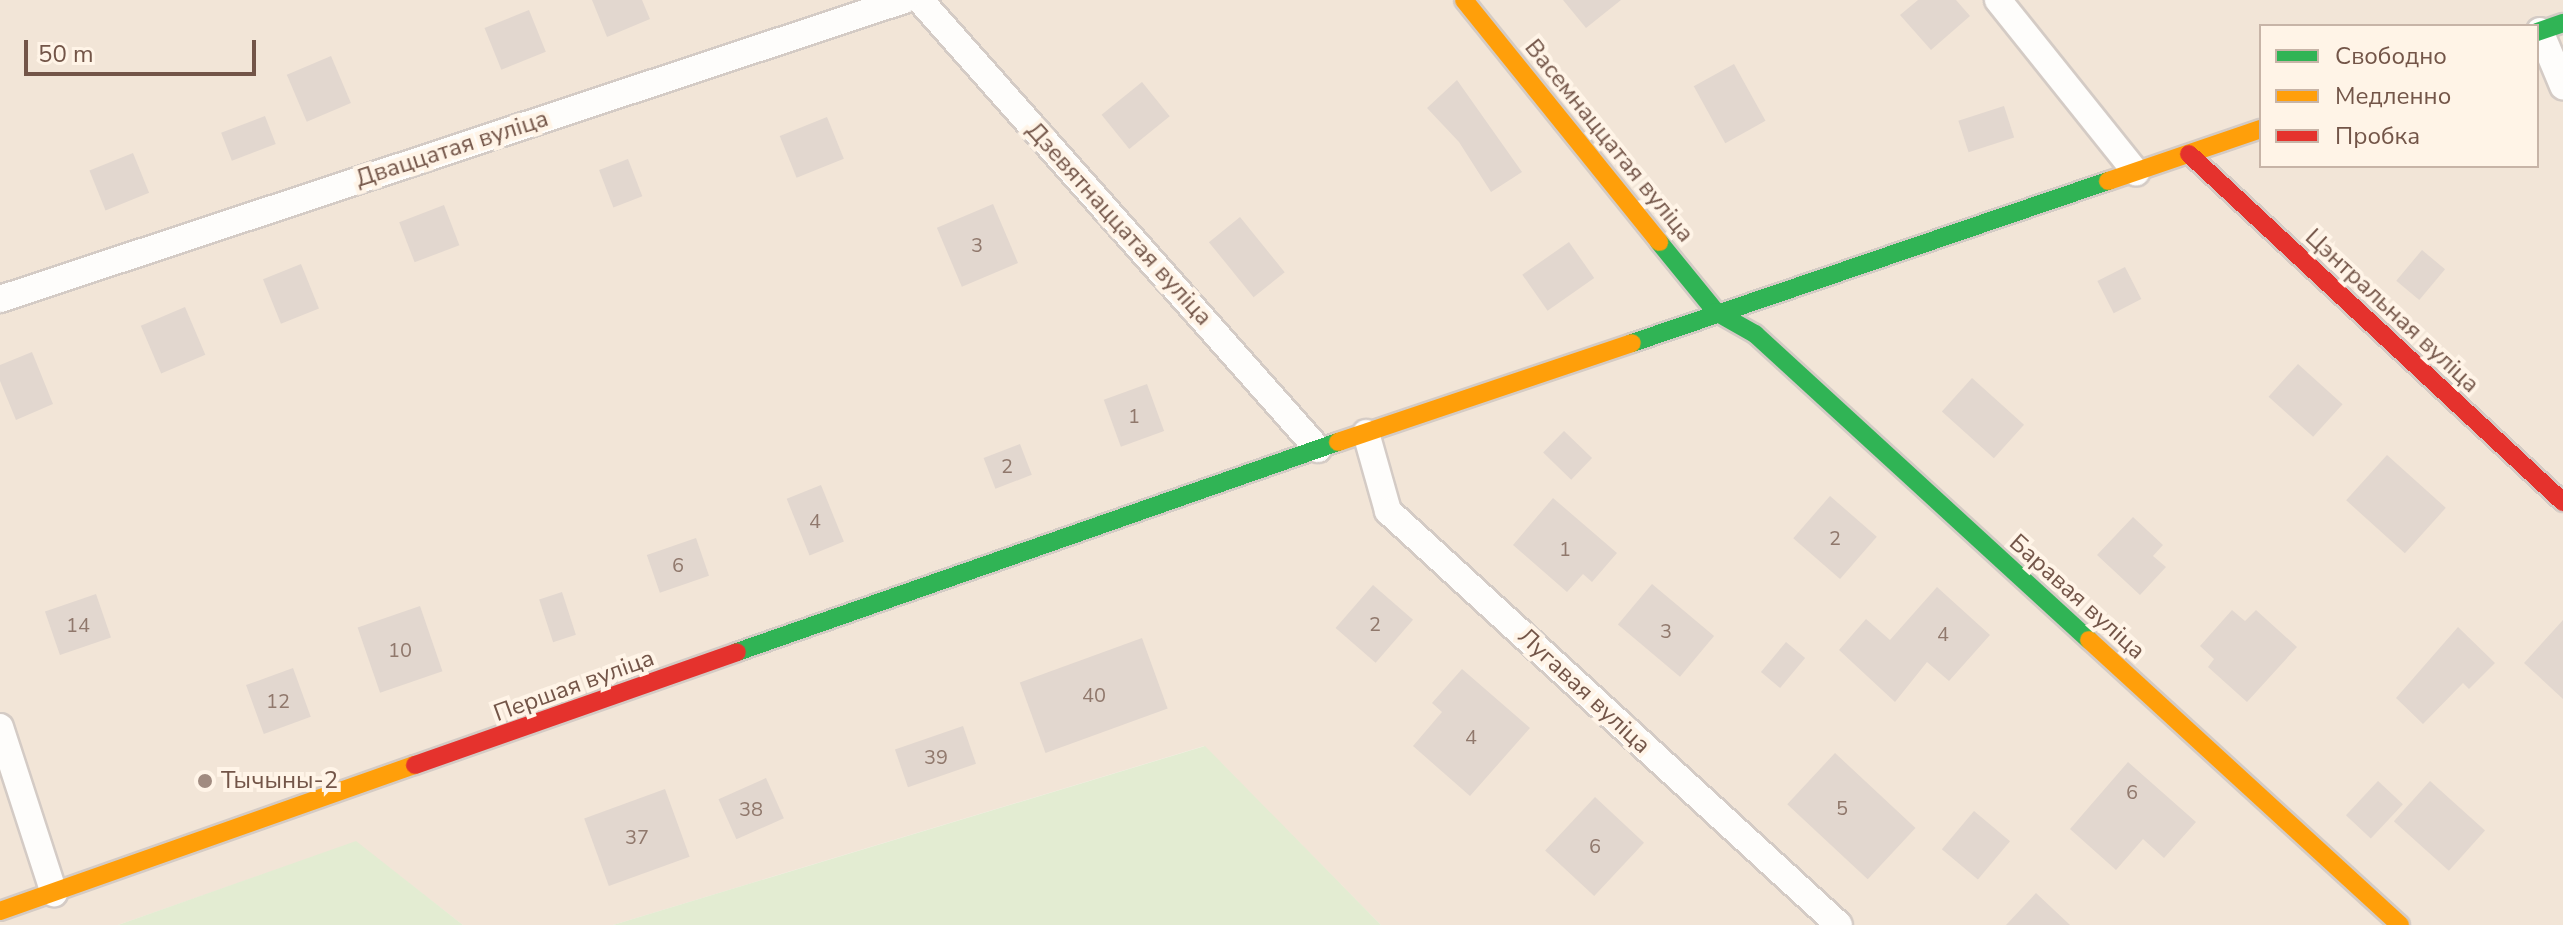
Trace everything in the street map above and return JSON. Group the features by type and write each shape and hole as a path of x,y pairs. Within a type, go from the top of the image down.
{"main road":[{"name":"Васемнаццатая вуліца","path":"1464,0 1716,312"},
{"name":"Першая вуліца","path":"0,911 1162,502 2259,130"},
{"name":"Цэнтральная вуліца","path":"2189,154 2563,502"},
{"name":"Баравая вуліца","path":"1716,312 1755,334 2400,925"}],"street":[{"name":"Дваццатая вуліца","path":"0,299 904,0"},
{"name":"Дзевятнаццатая вуліца","path":"920,0 1318,449"},
{"path":"1998,0 2136,172"},
{"path":"2547,29 2563,86"},
{"name":"Лугавая вуліца","path":"1366,433 1388,511 1839,925"},
{"path":"0,727 54,893"}],"shaded area":[{"path":"0,0 2563,0 2563,925 1381,925 1204,746 613,925 463,925 356,842 118,925 0,925"}],"green space":[{"path":"1205,746 1381,925 613,925"},
{"path":"356,841 463,925 118,925"}],"building":[{"path":"592,0 642,0 650,19 607,37"},
{"path":"1563,0 1621,0 1586,28"},
{"path":"1918,0 1956,0 1970,16 1931,50 1900,15"},
{"path":"529,10 546,52 501,70 484,28"},
{"path":"331,56 351,103 307,122 287,75"},
{"path":"1734,64 1766,121 1725,143 1694,86"},
{"path":"1457,80 1522,172 1491,192 1459,142 1427,108"},
{"path":"1142,82 1170,116 1129,149 1102,115"},
{"path":"2004,106 2014,137 1969,152 1958,121"},
{"path":"265,116 276,144 232,161 221,133"},
{"path":"827,117 844,159 797,178 780,136"},
{"path":"133,153 149,193 106,210 89,171"},
{"path":"628,159 642,196 613,207 599,170"},
{"path":"993,204 1018,263 962,287 937,228"},
{"path":"444,205 459,245 415,262 399,222"},
{"path":"1240,217 1285,272 1254,297 1209,242"},
{"path":"1569,242 1594,278 1548,311 1522,275"},
{"path":"2422,250 2445,269 2419,300 2396,281"},
{"path":"301,264 319,309 281,324 263,279"},
{"path":"2125,267 2141,299 2114,313 2097,281"},
{"path":"185,307 205,355 161,374 141,326"},
{"path":"32,352 53,404 16,420 0,381 0,365"},
{"path":"2298,364 2343,404 2313,437 2269,397"},
{"path":"1972,378 2024,425 1994,458 1942,411"},
{"path":"1147,384 1164,431 1121,447 1104,400"},
{"path":"1564,431 1592,458 1571,480 1543,453"},
{"path":"1020,444 1032,475 995,489 984,458"},
{"path":"2387,455 2446,508 2405,553 2346,500"},
{"path":"821,485 844,542 810,555 787,499"},
{"path":"1830,496 1877,537 1840,579 1793,538"},
{"path":"1553,498 1617,553 1592,582 1583,574 1567,592 1513,545"},
{"path":"2133,517 2163,545 2153,556 2166,567 2140,595 2097,555"},
{"path":"696,538 709,576 660,593 647,555"},
{"path":"1652,584 1714,636 1680,677 1618,625"},
{"path":"1373,585 1413,620 1376,663 1336,628"},
{"path":"1937,587 1990,635 1949,681 1927,662 1895,702 1839,650 1866,619 1890,640"},
{"path":"562,592 576,635 553,642 539,599"},
{"path":"96,594 111,637 60,655 45,612"},
{"path":"420,606 442,671 380,693 358,627"},
{"path":"2232,610 2245,621 2256,610 2297,647 2247,702 2208,667 2214,659 2200,646"},
{"path":"2563,620 2563,699 2524,663"},
{"path":"2458,627 2495,663 2469,689 2463,683 2423,724 2396,698"},
{"path":"1142,638 1168,708 1045,753 1020,682"},
{"path":"1786,642 1805,658 1780,688 1761,672"},
{"path":"293,668 311,717 264,734 246,685"},
{"path":"1462,669 1530,728 1470,796 1413,746 1442,712 1432,703"},
{"path":"963,726 976,764 908,787 895,749"},
{"path":"1835,753 1915,828 1868,879 1787,804"},
{"path":"2128,762 2196,822 2164,858 2143,839 2116,870 2070,829"},
{"path":"766,778 784,818 736,839 718,799"},
{"path":"2378,781 2403,804 2371,839 2346,815"},
{"path":"2430,781 2485,831 2449,871 2394,821"},
{"path":"665,789 690,857 609,886 584,818"},
{"path":"1595,797 1644,843 1594,896 1545,850"},
{"path":"1974,811 2010,841 1978,880 1942,849"},
{"path":"2036,893 2070,925 2006,925"}],"traffic: fast":[{"path":"2539,31 2563,23"},
{"path":"1632,343 2108,181"},
{"path":"1659,242 1716,312 1755,334 2089,640"},
{"path":"737,652 1338,442"}],"traffic: slow":[{"path":"1464,0 1659,242"},
{"path":"2108,181 2259,130"},
{"path":"1338,442 1632,343"},
{"path":"2089,640 2400,925"},
{"path":"0,911 415,765"}],"traffic: jam":[{"path":"2189,154 2563,502"},
{"path":"415,765 737,652"}],"place":[{"name":"Тычыны-2","path":"205,781"}]}
